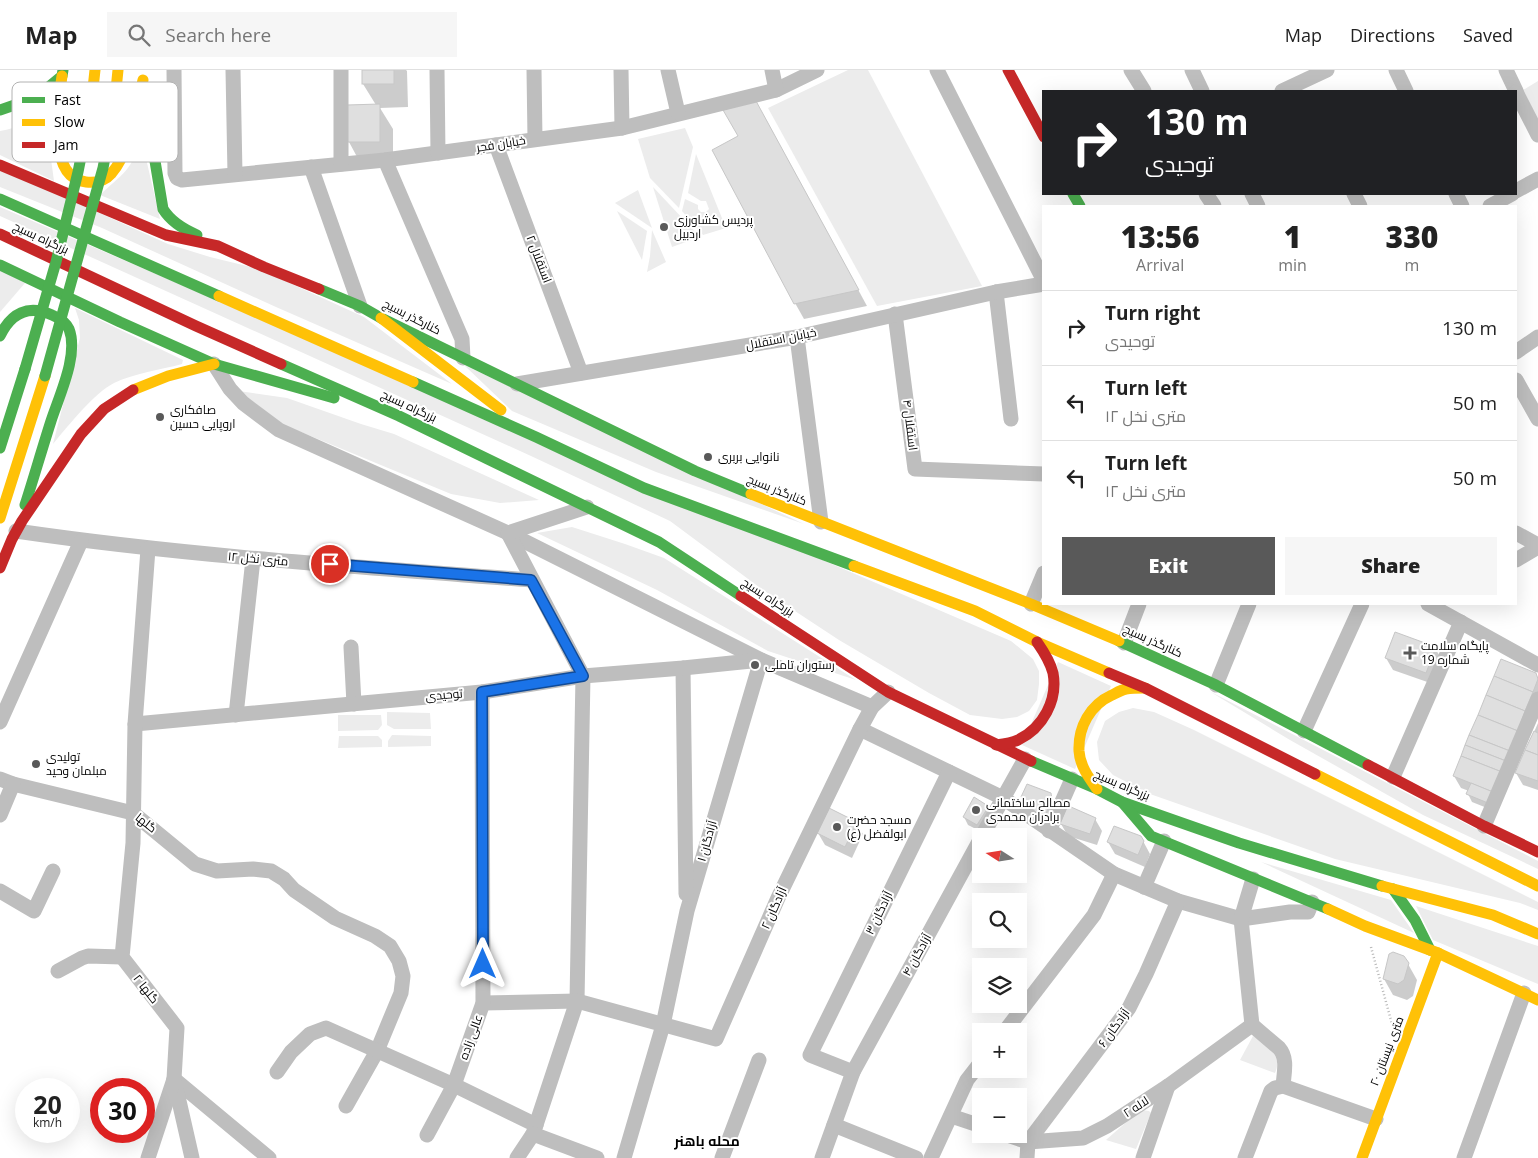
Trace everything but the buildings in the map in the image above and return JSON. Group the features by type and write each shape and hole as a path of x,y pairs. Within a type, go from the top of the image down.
{"main road":[{"path":"1008,70 1042,134"},
{"path":"53,82 62,73"},
{"path":"0,110 12,106"},
{"path":"63,162 67,172 84,182 104,180 115,169 118,162"},
{"path":"0,448 25,369 60,244 80,162"},
{"path":"0,518 46,376 104,162"},
{"path":"155,162 163,209 169,218 177,226 218,246"},
{"name":"کنارگذر بسیج","path":"0,165 166,234 218,246 360,306 694,471 1031,604 1124,643 1216,685 1484,826 1538,852"},
{"name":"بزرگراه بسیج","path":"0,199 536,437 644,488 975,611 1037,642 1145,688 1538,886"},
{"name":"بزرگراه بسیج","path":"0,234 196,326 399,416 660,542 888,692 1024,759 1097,789 1122,802 1239,843 1365,882 1493,915 1538,934"},
{"path":"0,265 214,364 399,416"},
{"path":"0,336 10,320 19,312 34,310 44,312 64,323 69,330 71,340 64,383 16,531 0,568"},
{"path":"381,318 536,437"},
{"path":"16,531 86,427 104,408 126,393 153,382 214,364"},
{"path":"996,745 1018,740 1031,733 1038,727 1049,707 1053,696 1053,673 1049,661 1037,642"},
{"path":"1097,789 1084,772 1079,752 1084,722 1096,704 1105,698 1124,689 1145,688"},
{"path":"1122,802 1151,836 1312,902 1365,926 1434,951 1538,1000"},
{"path":"1393,889 1434,951"},
{"name":"۲۰ متری نیستان","path":"1362,1158 1434,951"}],"street":[{"path":"233,70 236,174"},
{"path":"341,70 341,164"},
{"path":"436,70 438,153"},
{"path":"534,70 535,139"},
{"path":"621,70 622,128"},
{"path":"668,70 678,113"},
{"path":"772,70 776,90"},
{"name":"خیابان فجر","path":"175,162 175,173 177,178 182,180 384,160 622,128 776,90 817,70"},
{"path":"936,70 1042,279"},
{"path":"1130,70 1143,90"},
{"path":"1192,70 1202,90"},
{"path":"1284,90 1327,70"},
{"path":"1396,70 1406,90"},
{"path":"1506,70 1516,90"},
{"path":"1517,93 1538,135"},
{"name":"استقلال ۲","path":"496,145 581,373"},
{"path":"384,160 462,339 463,358"},
{"path":"311,166 360,306"},
{"path":"1517,190 1538,179"},
{"path":"1492,205 1510,195"},
{"name":"خیابان استقلال","path":"517,384 797,337 895,314 1042,283"},
{"path":"996,292 1011,419"},
{"name":"استقلال ۴","path":"895,314 915,468 1042,474"},
{"path":"797,337 820,522"},
{"path":"1517,351 1538,337"},
{"path":"214,364 230,389 242,403 279,430 508,533 761,660"},
{"path":"1517,382 1538,419"},
{"path":"508,533 588,507"},
{"name":"۱۲ متری نخل","path":"16,531 148,549 253,559 531,580"},
{"path":"508,533 583,676 578,1001 535,1130 517,1158"},
{"path":"1517,534 1538,546 1517,559"},
{"path":"0,722 81,541"},
{"path":"58,971 88,956 122,957 133,843 135,724 148,549"},
{"path":"236,715 253,559"},
{"path":"1031,604 1042,578"},
{"path":"1124,643 1139,605"},
{"path":"1216,685 1249,605"},
{"path":"1304,731 1362,605"},
{"path":"1430,605 1538,665"},
{"path":"1393,777 1461,622"},
{"path":"352,647 354,704"},
{"name":"توحیدی","path":"135,724 482,692 583,676 761,660 872,706"},
{"name":"آزادگان ۱","path":"624,1158 663,1025 687,911 761,660"},
{"path":"684,668 687,911"},
{"name":"عالی زاده","path":"427,1135 454,1085 483,1003 482,692"},
{"path":"888,692 872,706 860,729 1003,798 1114,874 1178,901 1240,919 1290,912 1308,912 1312,902"},
{"path":"1484,826 1538,699"},
{"name":"آزادگان ۲","path":"663,1025 716,1038 778,898 860,729"},
{"name":"آزادگان ۴","path":"987,828 1024,759"},
{"name":"آزادگان ۳","path":"853,1072 810,1055 948,772"},
{"path":"1049,831 1072,779"},
{"path":"0,815 6,781"},
{"name":"گلها","path":"6,781 134,813 195,864 217,871 254,869 271,871 334,918 375,936 390,946 403,976 401,993 377,1051 346,1106"},
{"path":"686,819 693,830 702,831 713,821"},
{"path":"1144,887 1164,841"},
{"name":"آزادگان ۴","path":"822,1158 853,1072 972,855"},
{"path":"0,890 34,911 53,871"},
{"path":"1011,1023 1094,915 1114,874"},
{"path":"1254,879 1240,919 1252,1025 1283,1051 1285,1062 1283,1086"},
{"name":"آزادگان ۶","path":"1028,1142 1130,1008 1178,901"},
{"name":"گلها ۲","path":"122,957 177,1028 174,1079 148,1158"},
{"path":"1464,1158 1524,993"},
{"path":"483,1003 578,1001 663,1025"},
{"name":"لاله ۲","path":"1028,1142 1083,1138 1106,1126 1168,1086 1252,1025"},
{"path":"277,1072 291,1052 310,1034 326,1028 454,1085 535,1130 597,1158"},
{"path":"722,1158 759,1060"},
{"path":"931,1158 967,1080 972,1074"},
{"path":"174,1079 192,1158"},
{"path":"174,1079 269,1158"},
{"path":"1143,1158 1168,1086"},
{"path":"1245,1158 1271,1091 1275,1088 1283,1086 1376,1119"},
{"path":"950,1116 972,1123"},
{"path":"1047,1118 1046,1124 1049,1131 1059,1140"},
{"path":"834,1125 916,1158"},
{"path":"1027,1158 1028,1142"}],"path":[{"path":"1365,926 1393,1027"}],"shaded area":[{"path":"848,70 868,70 982,286 877,306 768,108"},
{"path":"1538,81 1538,120 1523,90"},
{"path":"12,128 12,161 0,155 0,131"},
{"path":"685,128 693,147 679,208 650,178 638,139"},
{"path":"696,154 726,228 703,235 682,211 685,199 698,205 698,209 701,212 706,212 709,209 706,201 701,201 688,193"},
{"path":"15,162 51,162 54,181"},
{"path":"132,162 147,162 160,219 100,195"},
{"path":"0,168 168,244 259,269 364,317 452,384 102,228 0,187"},
{"path":"653,187 700,237 672,247"},
{"path":"638,190 652,228 615,203"},
{"path":"0,207 1011,641 1033,659 1039,671 1037,700 1029,711 1017,717 1002,719 970,715 839,640 763,590 670,521 531,456 0,216"},
{"path":"617,211 647,231 642,260"},
{"path":"652,230 666,262 647,272 650,256"},
{"path":"0,270 25,283 0,312"},
{"path":"75,308 183,360 182,364 130,377 106,388 82,410 53,444 80,338 79,320"},
{"path":"464,365 804,524 656,472 512,411"},
{"path":"239,391 287,398 394,434 539,500 500,503 451,494 284,425"},
{"path":"572,527 664,558 856,680 768,651 657,590 537,533"},
{"path":"1058,662 1111,686 1075,769 1022,745"},
{"path":"1209,691 1538,861 1538,869 1423,815 1290,740"},
{"path":"1133,708 1154,712 1194,730 1538,902 1538,910 1520,903 1335,859 1150,794 1113,775 1099,760 1097,742 1105,721 1119,712"},
{"path":"387,712 430,713 431,729 394,729 387,725"},
{"path":"338,715 381,715 382,725 378,730 338,731"},
{"path":"392,735 431,736 431,746 388,747 388,741"},
{"path":"339,736 378,736 382,740 382,747 338,748"},
{"path":"1261,862 1391,900 1414,933"},
{"path":"1416,906 1538,946 1538,984 1433,940"},
{"path":"1253,1036 1268,1046 1275,1055 1277,1067 1275,1073 1240,1060"},
{"path":"1139,1111 1151,1113 1136,1149 1106,1140"}],"traffic: fast":[{"path":"55,82 62,76 63,70"},
{"path":"0,110 12,106"},
{"path":"25,369 56,262 80,162"},
{"path":"45,376 104,162"},
{"path":"155,162 163,209 178,225 197,235"},
{"path":"1074,195 1079,205"},
{"path":"0,199 219,296"},
{"path":"0,265 214,364 334,398"},
{"path":"319,289 360,306 695,471 751,494"},
{"path":"0,336 9,321 15,316 35,310 62,320 69,329 71,339 72,351 67,375 25,505"},
{"path":"281,364 399,416 659,542 741,596"},
{"path":"0,448 25,369"},
{"path":"413,382 644,488 854,566"},
{"path":"1119,641 1216,685 1368,765"},
{"path":"1031,761 1097,789 1122,802 1239,843 1382,886"},
{"path":"1122,802 1151,836 1328,909"},
{"path":"1393,889 1415,920 1430,950"}],"traffic: slow":[{"path":"94,82 95,70"},
{"path":"117,82 118,70"},
{"path":"61,82 62,76"},
{"path":"63,162 73,177 86,182 100,181 106,178 119,162"},
{"path":"219,296 413,382"},
{"path":"381,318 501,410"},
{"path":"133,390 168,376 214,364"},
{"path":"0,518 45,376"},
{"path":"751,494 1031,604 1119,641"},
{"path":"854,566 975,611 1037,642 1109,673"},
{"path":"1097,789 1081,762 1079,742 1083,725 1092,711 1104,699 1124,689 1145,688"},
{"path":"1315,774 1538,886"},
{"path":"1382,886 1493,915 1538,934"},
{"path":"1328,909 1365,926 1438,953 1538,1000"},
{"path":"1362,1158 1438,953"}],"traffic: jam":[{"path":"1008,70 1042,133"},
{"path":"0,165 166,235 218,246 319,289"},
{"path":"0,234 281,364"},
{"path":"0,568 22,521 81,434 104,409 133,390"},
{"path":"741,596 888,692 1031,761"},
{"path":"996,745 1013,742 1027,735 1041,721 1051,703 1054,683 1053,673 1037,642"},
{"path":"1109,673 1145,688 1315,774"},
{"path":"1368,765 1538,852"}],"place":[{"name":"پردیس کشاورزی اردبیل","path":"664,227"},
{"name":"صافکاری اروپایی حسین","path":"160,417"},
{"name":"نانوایی بربری","path":"708,457"},
{"name":"پایگاه سلامت شماره 19","path":"1410,653"},
{"name":"رستوران تاملی","path":"755,665"},
{"name":"تولیدی مبلمان وحید","path":"36,764"},
{"name":"مصالح ساختمانی برادران محمدی","path":"976,810"},
{"name":"مسجد حضرت ابولفضل (ع)","path":"837,827"}],"district":[{"name":"محله باهنر","path":"707,1141"}],"route":[{"path":"330,564 531,580 583,676 482,692 483,964"}]}
